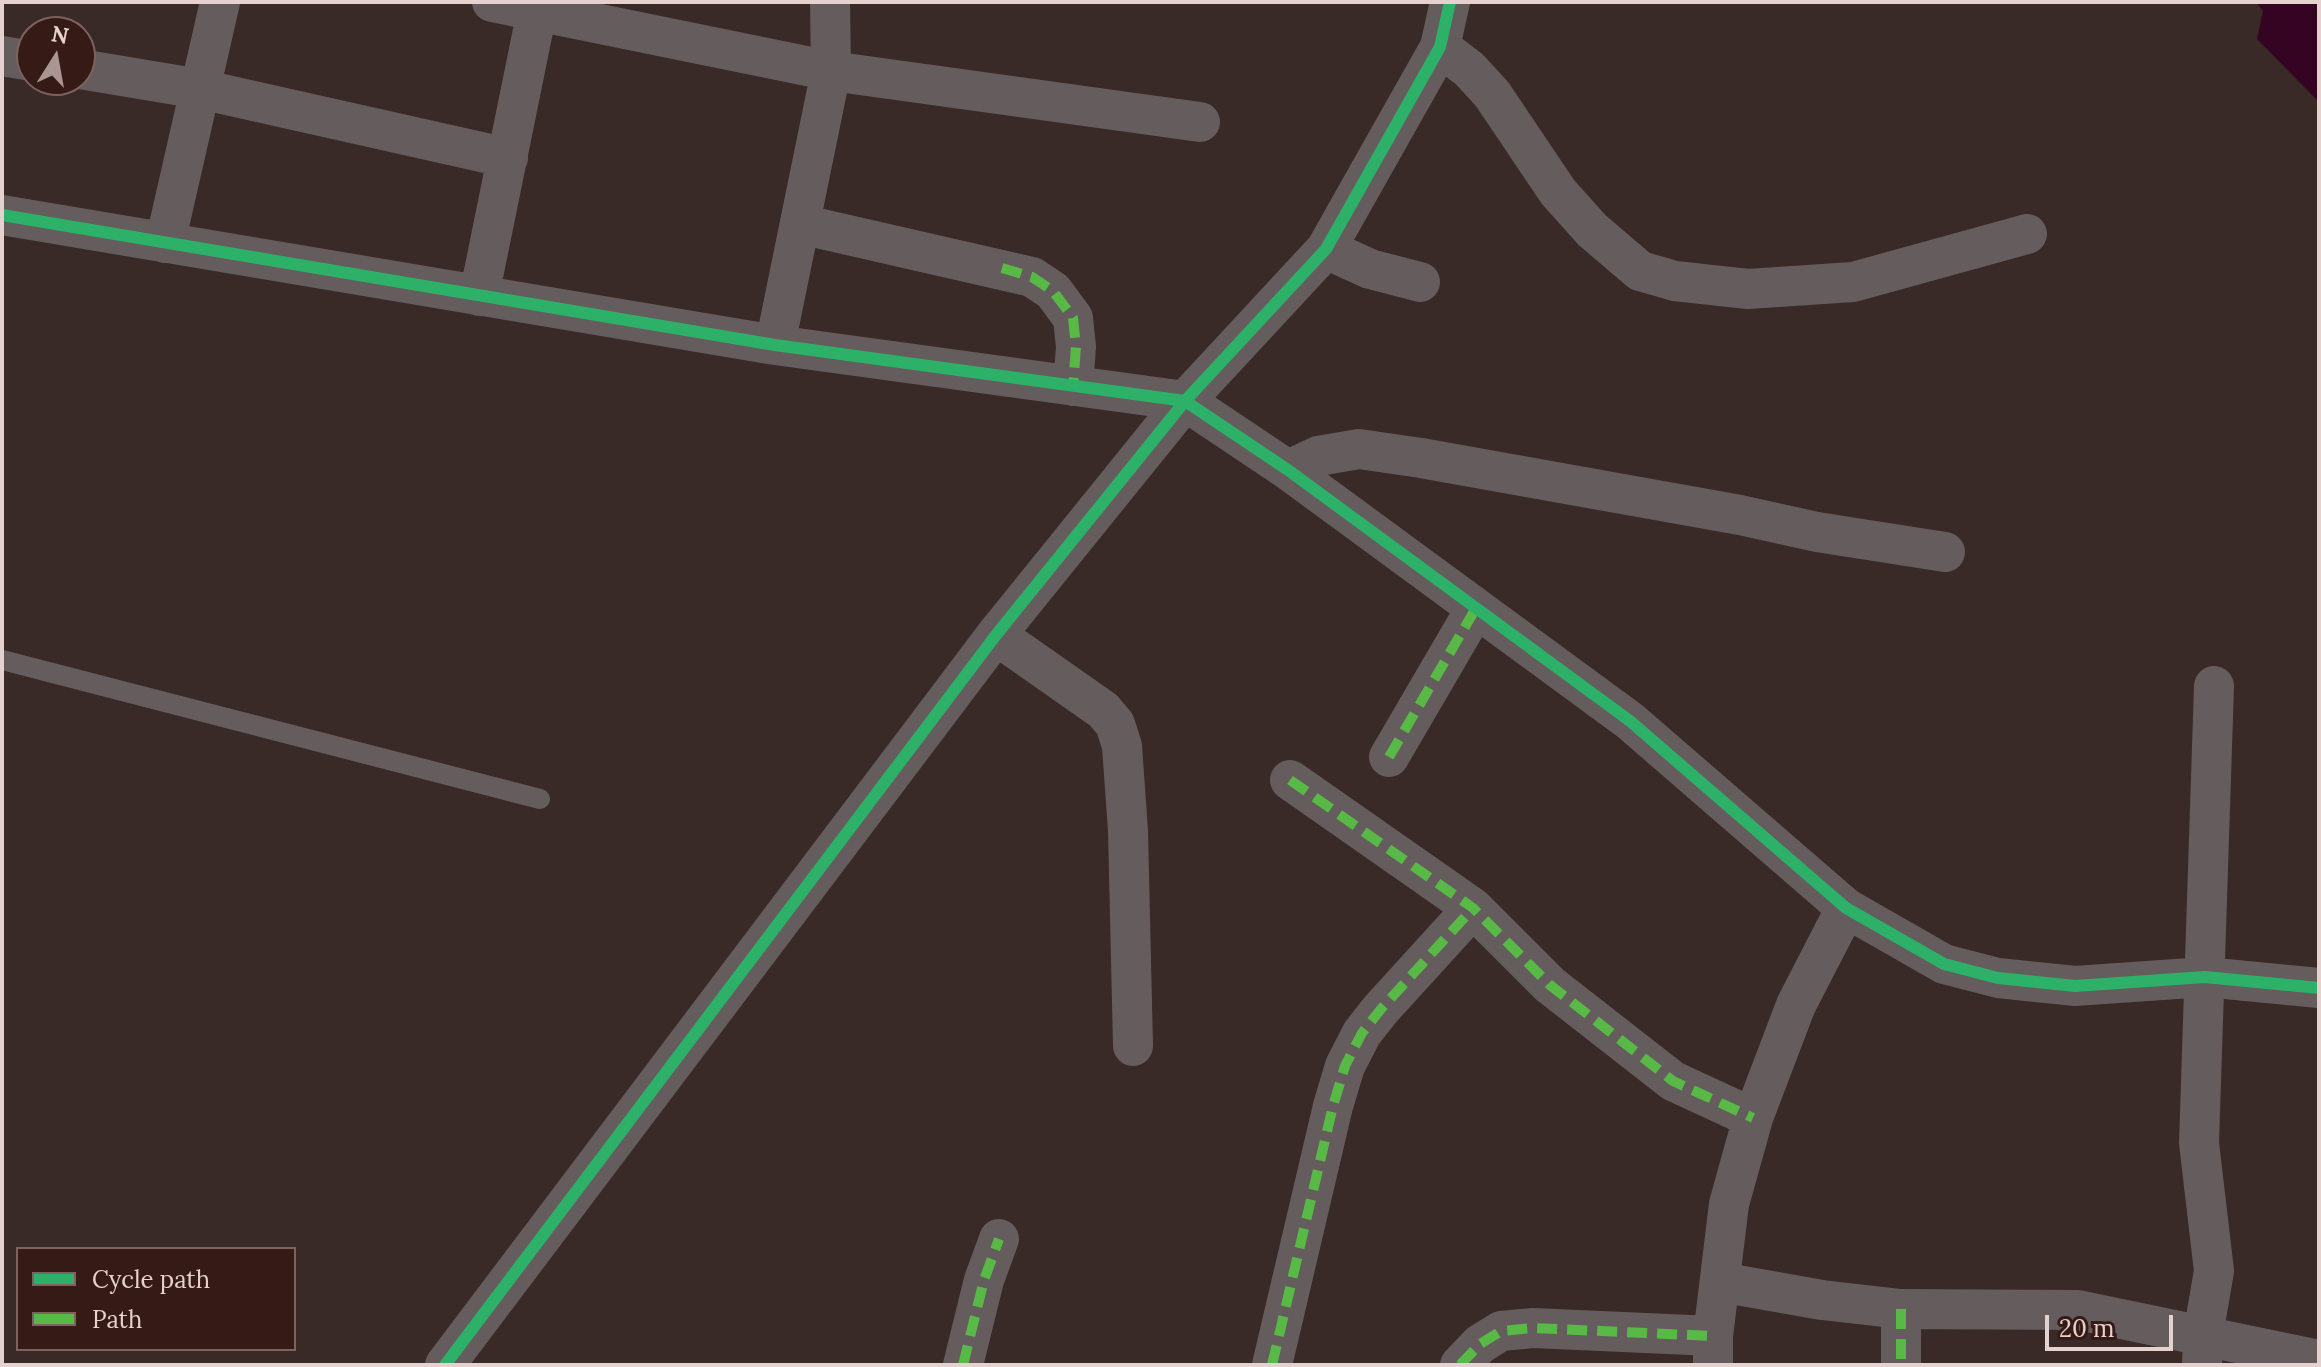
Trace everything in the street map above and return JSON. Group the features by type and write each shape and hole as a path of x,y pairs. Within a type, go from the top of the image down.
{"street":[{"path":"165,243 220,2"},
{"path":"492,2 831,71 1200,122"},
{"path":"775,345 831,71 830,2"},
{"path":"445,1365 996,635 1185,401 1326,249 1440,47 1450,2"},
{"path":"479,296 537,11"},
{"path":"1440,47 1469,69 1492,94 1558,192 1592,230 1640,271 1675,281 1748,289 1853,282 2027,234"},
{"path":"96,72 200,89 508,158"},
{"path":"2,215 775,345 1185,401 1288,470 1630,721 1846,908 1944,964 1998,978 2075,986 2205,977 2319,988"},
{"path":"800,224 1032,277 1053,291 1073,318 1076,347 1073,386"},
{"path":"1326,249 1370,269 1420,282"},
{"path":"1288,470 1318,456 1359,449 1725,512 1817,532 1945,552"},
{"path":"1389,757 1476,608"},
{"path":"996,635 1103,710 1115,724 1122,746 1128,831 1133,1046"},
{"path":"2203,1350 2214,1271 2199,1143 2214,686"},
{"path":"1290,780 1473,908 1550,985 1636,1054 1673,1081 1753,1118"},
{"path":"1272,1365 1345,1066 1362,1033 1381,1009 1473,908"},
{"path":"1460,1365 1480,1344 1501,1331 1533,1328 1713,1351 1729,1204 1753,1118 1796,1005 1846,908"},
{"path":"963,1365 984,1280 999,1239"},
{"path":"1720,1282 1822,1300 1901,1309 2078,1310 2203,1350 2319,1360"},
{"path":"1901,1309 1901,1365"}],"lane":[{"path":"2,660 540,799"}],"shaded area":[{"path":"2256,2 2319,2 2319,102 2257,39 2263,11"}],"marked path":[{"path":"1002,268 1032,277 1053,291 1073,318 1076,347 1073,386"},
{"path":"1389,757 1476,608"},
{"path":"1290,780 1473,908 1550,985 1673,1081 1753,1118"},
{"path":"1272,1365 1345,1066 1362,1033 1381,1009 1473,908"},
{"path":"963,1365 984,1280 999,1239"},
{"path":"1901,1309 1901,1365"},
{"path":"1460,1365 1480,1344 1501,1331 1533,1328 1713,1336"}],"cycle path":[{"path":"445,1365 996,635 1185,401 1326,249 1440,47 1450,2"},
{"path":"2,215 775,345 1185,401 1288,470 1630,721 1846,908 1944,964 1998,978 2075,986 2205,977 2319,988"}]}
